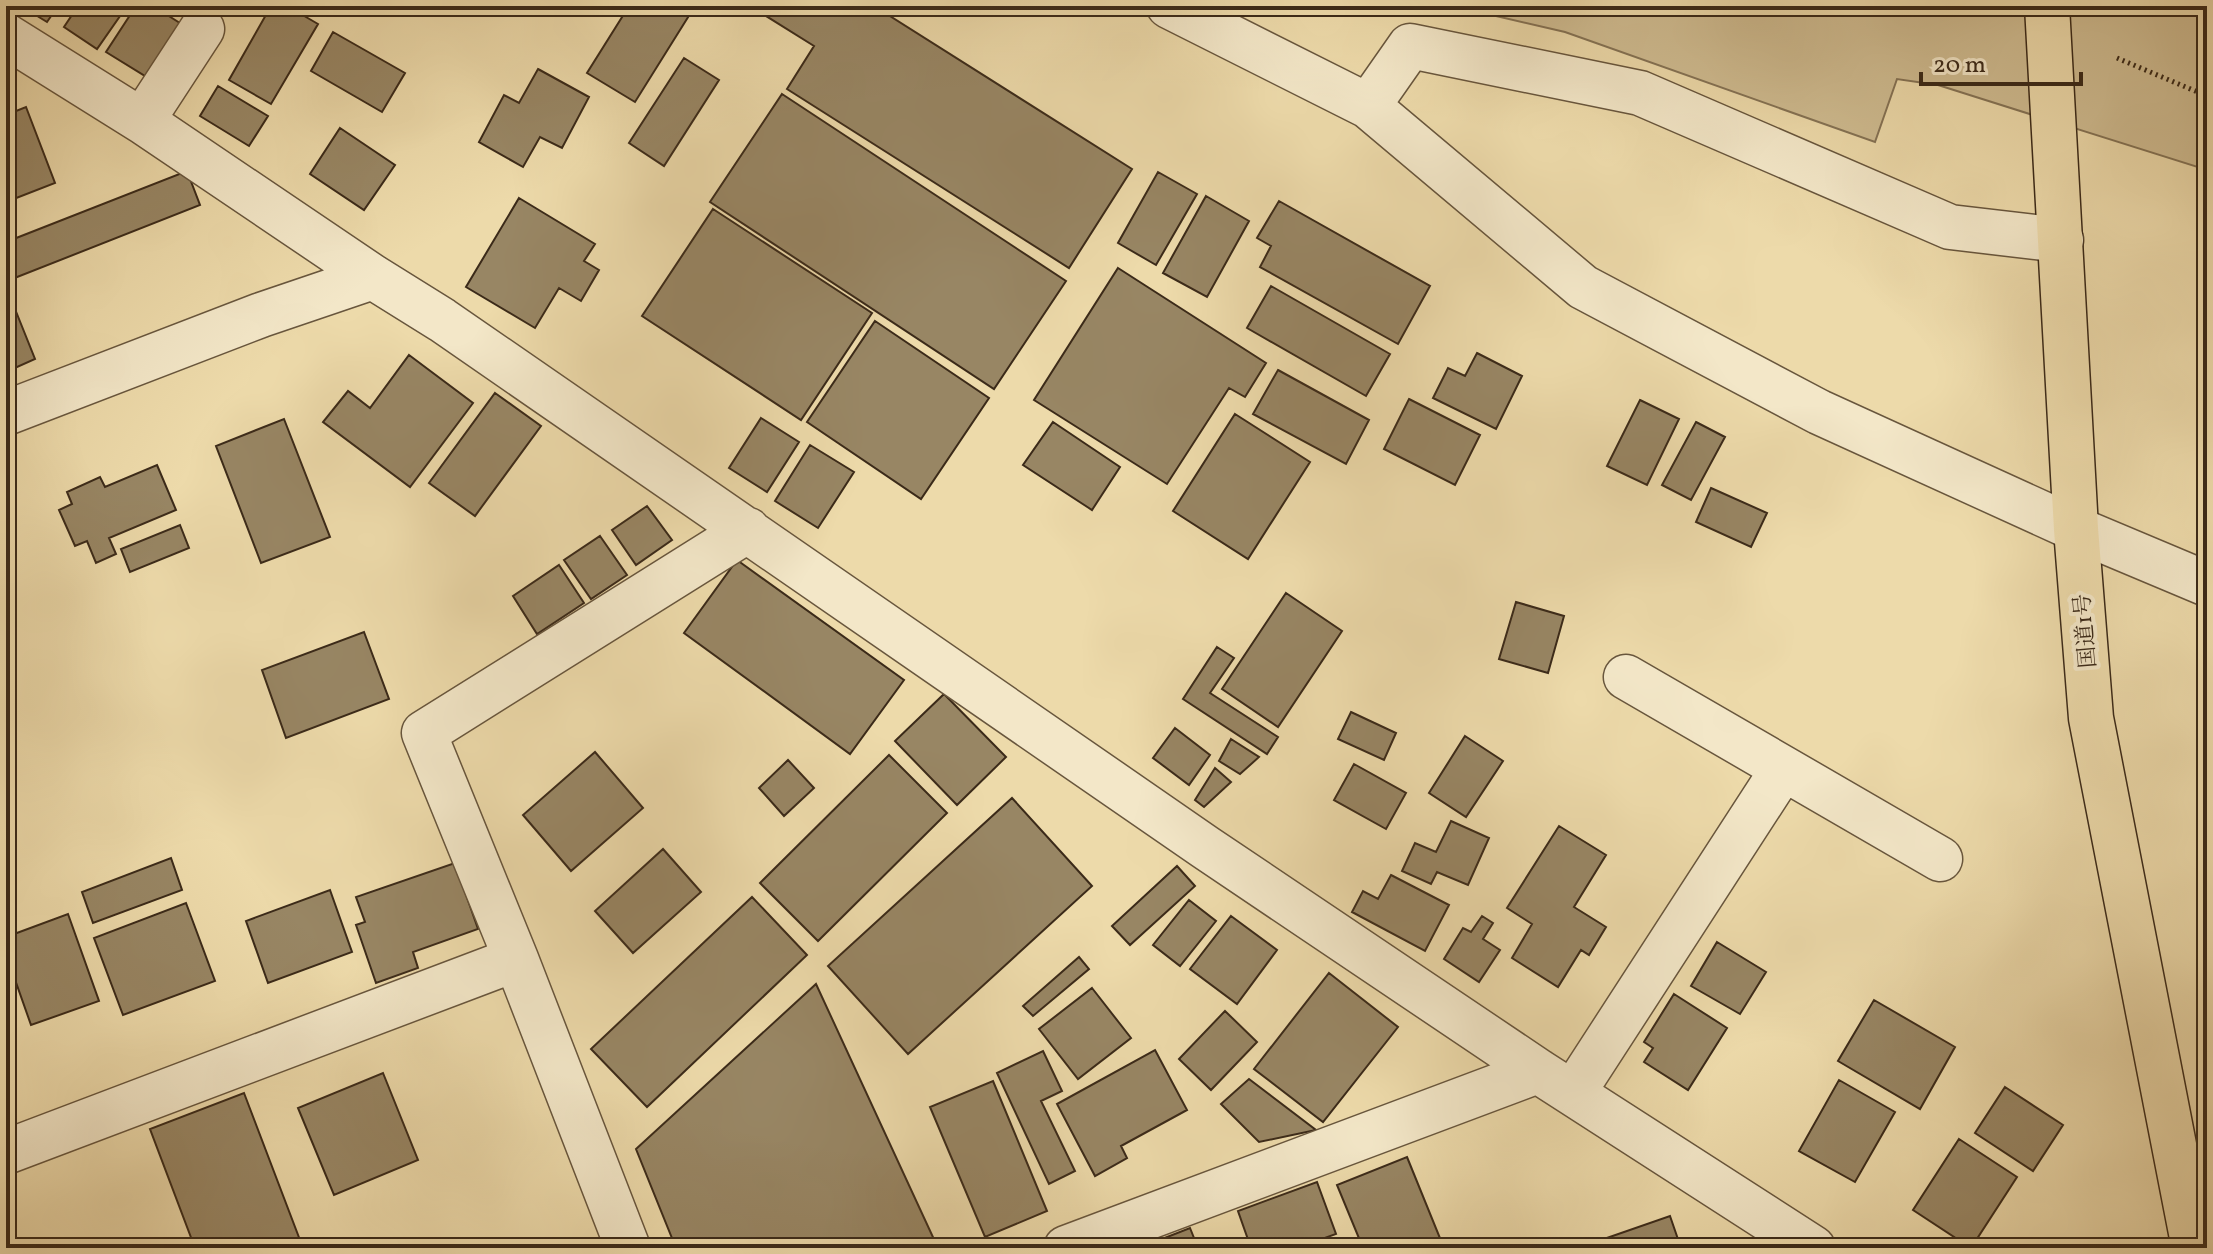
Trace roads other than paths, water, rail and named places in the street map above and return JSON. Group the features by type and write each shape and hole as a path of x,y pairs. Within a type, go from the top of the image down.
{"highway":[{"name":"国道1号","path":"2047,6 2076,529 2091,718 2194,1248"}],"street":[{"path":"1169,6 1368,106 1583,287 1819,412 2076,529 2207,584"},
{"path":"142,121 202,29"},
{"path":"6,36 142,121 442,320 1205,847 1556,1082 1813,1248"},
{"path":"1368,106 1410,46 1640,93 1950,227 2061,240"},
{"path":"6,413 261,315 373,277"},
{"path":"628,1248 424,733 748,530"},
{"path":"1626,677 1940,859"},
{"path":"1066,1248 1556,1082 1783,769"},
{"path":"6,1152 516,959"}]}
